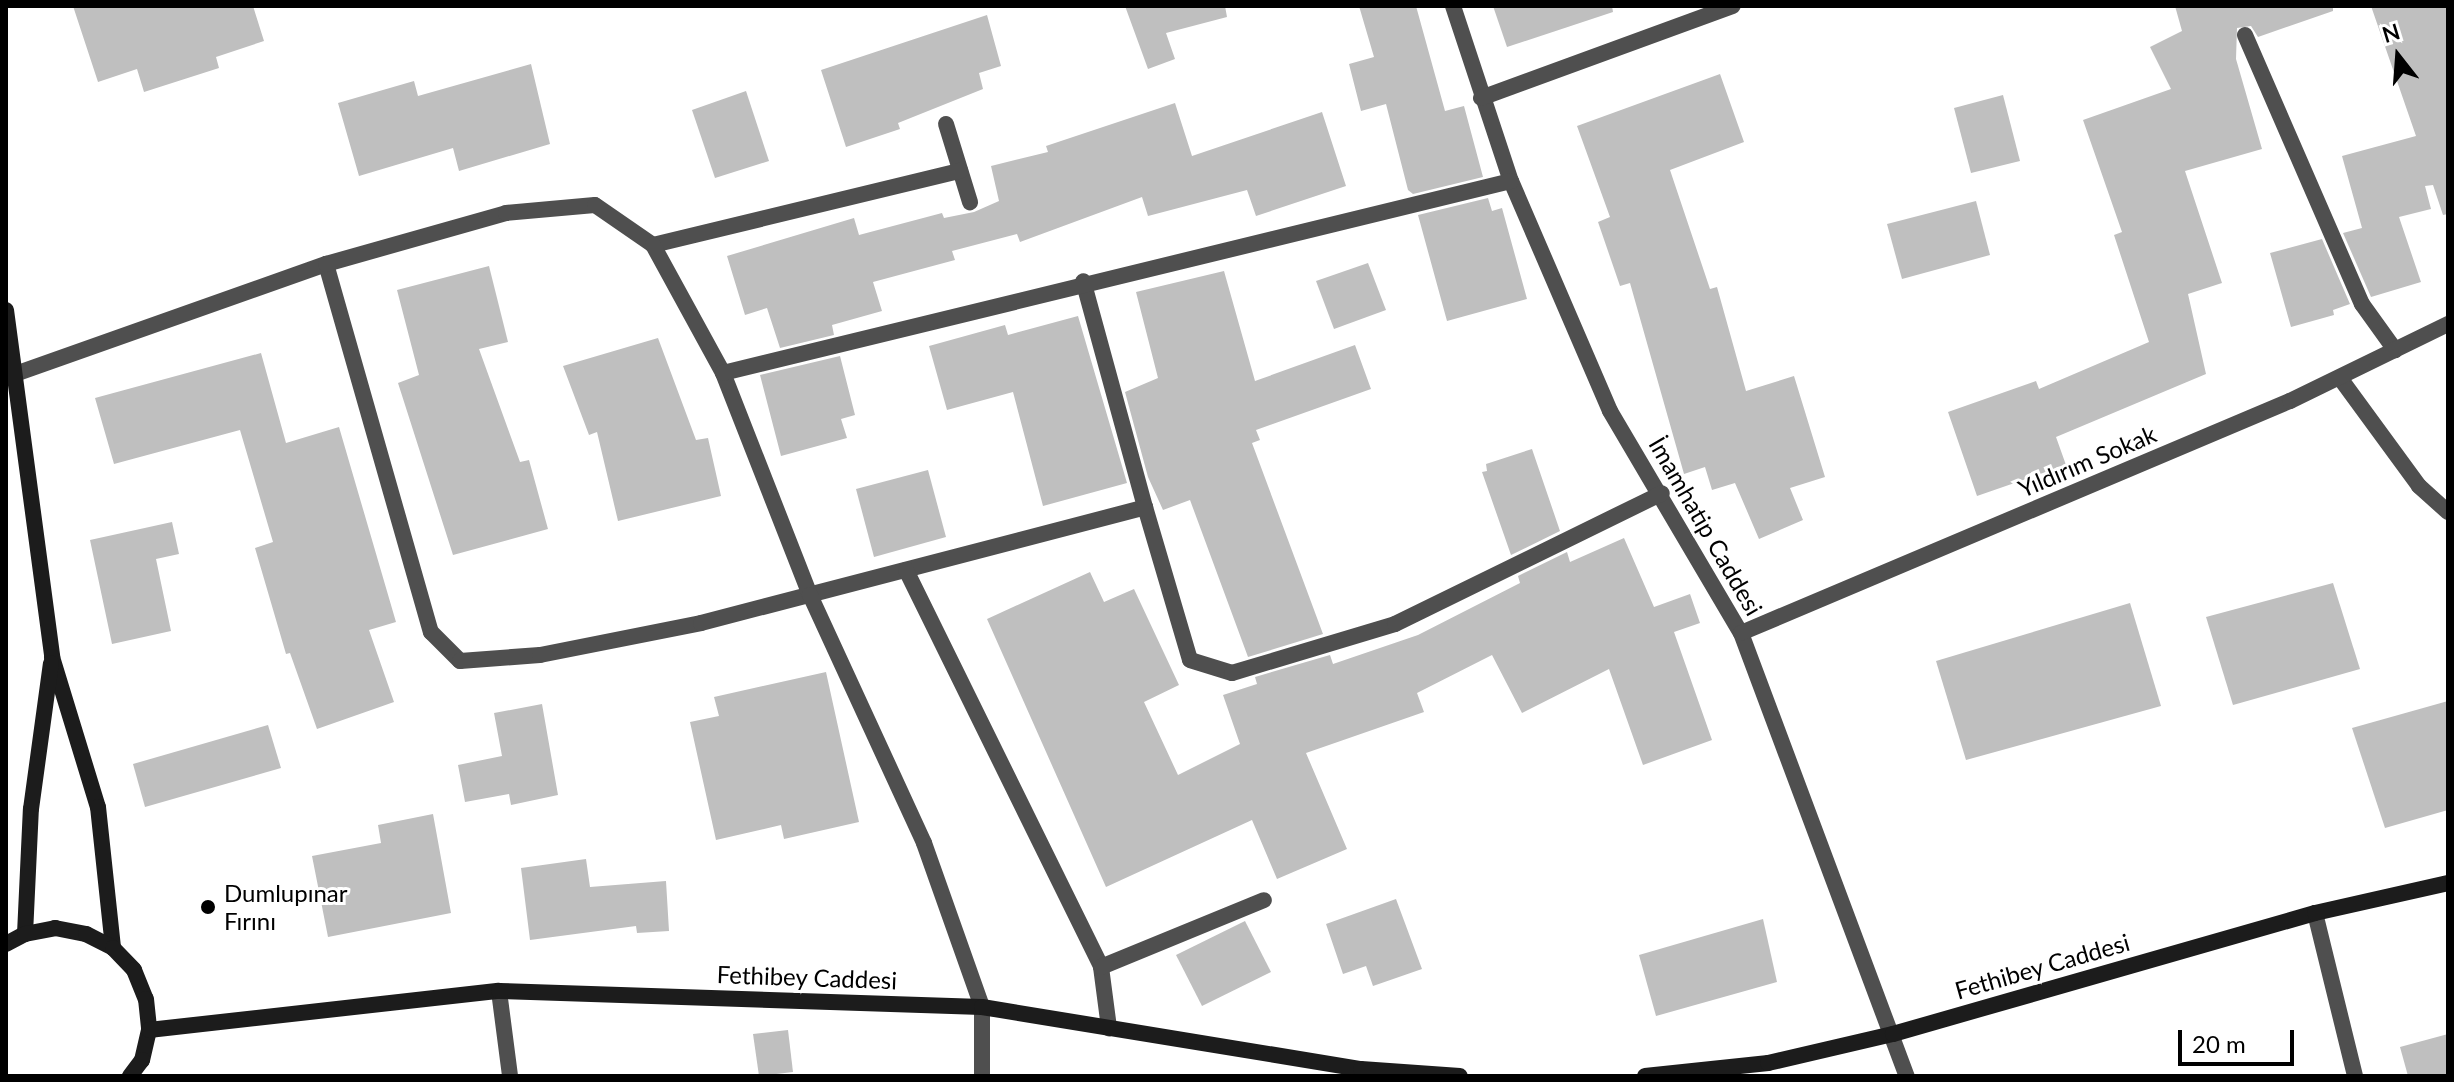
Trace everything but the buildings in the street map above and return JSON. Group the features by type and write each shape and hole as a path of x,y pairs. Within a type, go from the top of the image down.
{"street":[{"name":"İmamhatip Caddesi","path":"1453,6 1511,181 1610,411 1662,493 1741,633 1907,1076"},
{"path":"1481,98 1733,6"},
{"path":"2245,35 2362,304 2395,350"},
{"path":"946,124 970,202"},
{"path":"653,245 960,171"},
{"path":"723,373 1083,281 1511,181"},
{"path":"18,373 326,264 506,213 595,205 653,245 723,373 810,595 924,843 982,1007 982,1076"},
{"path":"326,264 431,632 460,661 540,655 810,595 1145,507"},
{"path":"1083,281 1190,660 1232,673 1395,624 1662,493"},
{"path":"6,310 18,373 52,657 98,807 113,948"},
{"name":"Yıldırım Sokak","path":"1741,633 2340,378 2448,324"},
{"path":"2340,378 2419,486 2448,512"},
{"path":"906,570 1101,967 1109,1028"},
{"path":"25,934 31,809 52,657"},
{"name":"Fethibey Caddesi","path":"1645,1076 1768,1063 1893,1034 2315,913 2448,883"},
{"path":"1101,967 1264,900"},
{"path":"2315,913 2355,1076"},
{"path":"6,944 25,934 55,928 86,934 113,948 134,970 146,999 149,1030 143,1068 130,1076"},
{"path":"499,991 510,1076"},
{"name":"Fethibey Caddesi","path":"149,1030 499,991 982,1007 1415,1076 1460,1076"}],"place":[{"name":"Dumlupınar Fırını","path":"208,907"}]}
